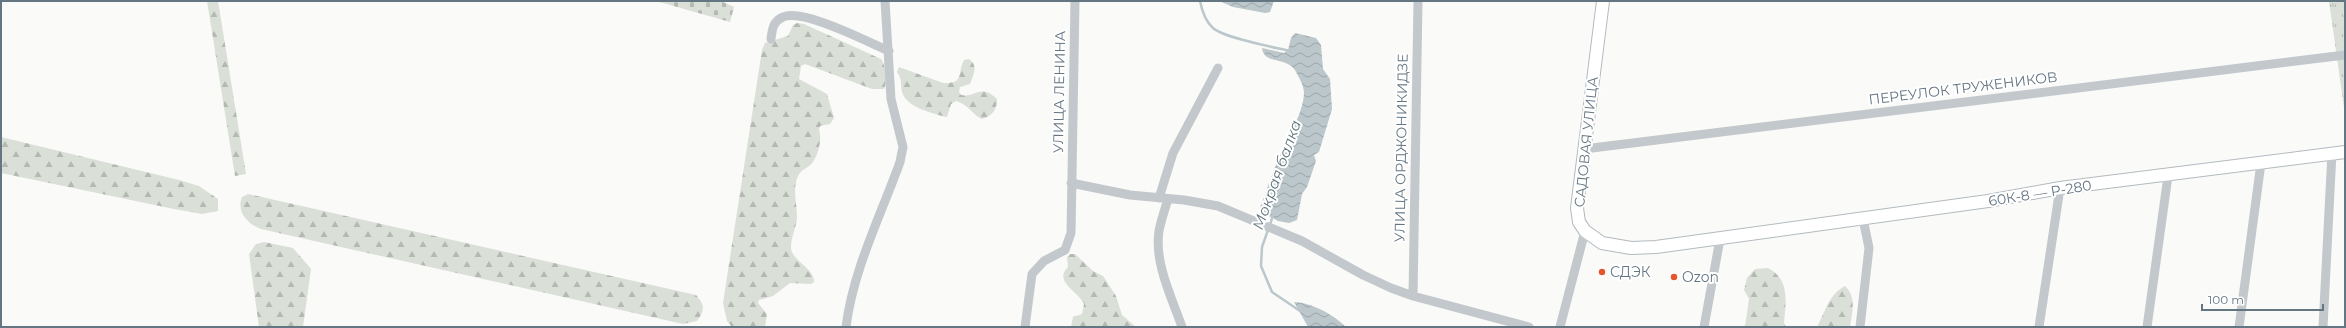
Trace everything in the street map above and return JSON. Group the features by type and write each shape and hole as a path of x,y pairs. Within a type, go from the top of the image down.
{"street":[{"path":"846,327 849,308 866,254 900,162 903,147 891,99 885,1"},
{"name":"УЛИЦА ЛЕНИНА","path":"1025,327 1032,274 1044,261 1065,250 1069,243 1075,1"},
{"name":"УЛИЦА ОРДЖОНИКИДЗЕ","path":"1413,296 1418,1"},
{"name":"САДОВАЯ УЛИЦА","path":"1584,231 1579,222 1577,208 1603,1"},
{"path":"771,40 773,25 783,17 796,15 811,18 889,51"},
{"name":"ПЕРЕУЛОК ТРУЖЕНИКОВ","path":"1584,149 2345,55"},
{"path":"1182,327 1166,283 1158,243 1163,198 1173,153 1218,68"},
{"name":"60К-8 — Р-280","path":"1584,231 1602,243 1631,248 1720,239 1863,219 2060,188 2168,176 2345,152"},
{"path":"2323,327 2332,153"},
{"path":"2239,327 2261,164"},
{"path":"2147,327 2168,176"},
{"path":"1071,183 1130,195 1202,203 1235,213 1302,241 1363,275 1413,296 1529,327"},
{"path":"2039,327 2060,188"},
{"path":"1860,327 1869,248 1863,219"},
{"path":"1560,327 1584,231"},
{"path":"1704,327 1720,239"}],"green space":[{"path":"207,1 218,1 246,174 235,176"},
{"path":"656,1 721,1 734,7 730,22"},
{"path":"2329,1 2345,1 2345,115"},
{"path":"797,23 804,24 881,59 886,73 886,82 884,89 872,89 805,64 801,66 799,79 827,94 834,118 830,124 820,126 820,142 817,154 811,164 799,174 795,186 797,220 791,247 795,256 811,273 814,282 811,284 790,283 773,296 759,300 758,303 767,314 765,327 732,327 727,321 723,303 762,50 765,43 788,36 793,25"},
{"path":"969,59 975,68 974,74 970,84 960,87 959,92 961,95 971,95 982,91 991,94 997,99 997,103 995,109 989,116 982,119 975,115 965,105 956,101 951,104 947,117 931,113 913,105 902,92 900,77 897,72 899,67 943,83 950,83 957,80 964,60"},
{"path":"1,137 199,186 218,199 218,211 202,214 1,173"},
{"path":"248,194 696,295 701,302 703,311 697,321 683,324 261,229 248,221 242,212 242,197"},
{"path":"264,242 293,248 311,269 303,327 259,327 249,254 256,244"},
{"path":"1070,254 1075,254 1093,271 1103,276 1116,296 1122,315 1136,327 1071,327 1073,317 1082,314 1084,304 1068,286 1063,277 1064,272 1068,267 1067,257"},
{"path":"1768,268 1775,273 1783,285 1786,299 1784,323 1786,327 1745,327 1749,299 1744,290 1747,278 1755,269"},
{"path":"1845,286 1849,290 1853,305 1850,327 1817,327 1831,299"}],"water":[{"path":"1219,1 1274,1 1270,12 1265,13 1233,7"},
{"path":"1295,33 1316,38 1321,45 1323,69 1330,79 1332,109 1319,152 1314,155 1316,161 1307,187 1302,194 1297,220 1289,223 1278,221 1260,211 1260,208 1278,160 1301,109 1304,90 1295,70 1291,66 1267,57 1262,48 1284,53 1288,50 1291,38"},
{"path":"1294,302 1308,304 1322,310 1346,327 1308,327"}],"waterway":[{"name":"Мокрая балка","path":"1200,1 1206,19 1210,25 1219,32 1249,42 1290,51"},
{"name":"Мокрая балка","path":"1270,225 1273,215"},
{"name":"Мокрая балка","path":"1268,230 1262,247 1261,266 1272,292 1300,311"}],"place":[{"name":"СДЭК","path":"1602,272"},
{"name":"Ozon","path":"1674,277"}]}
